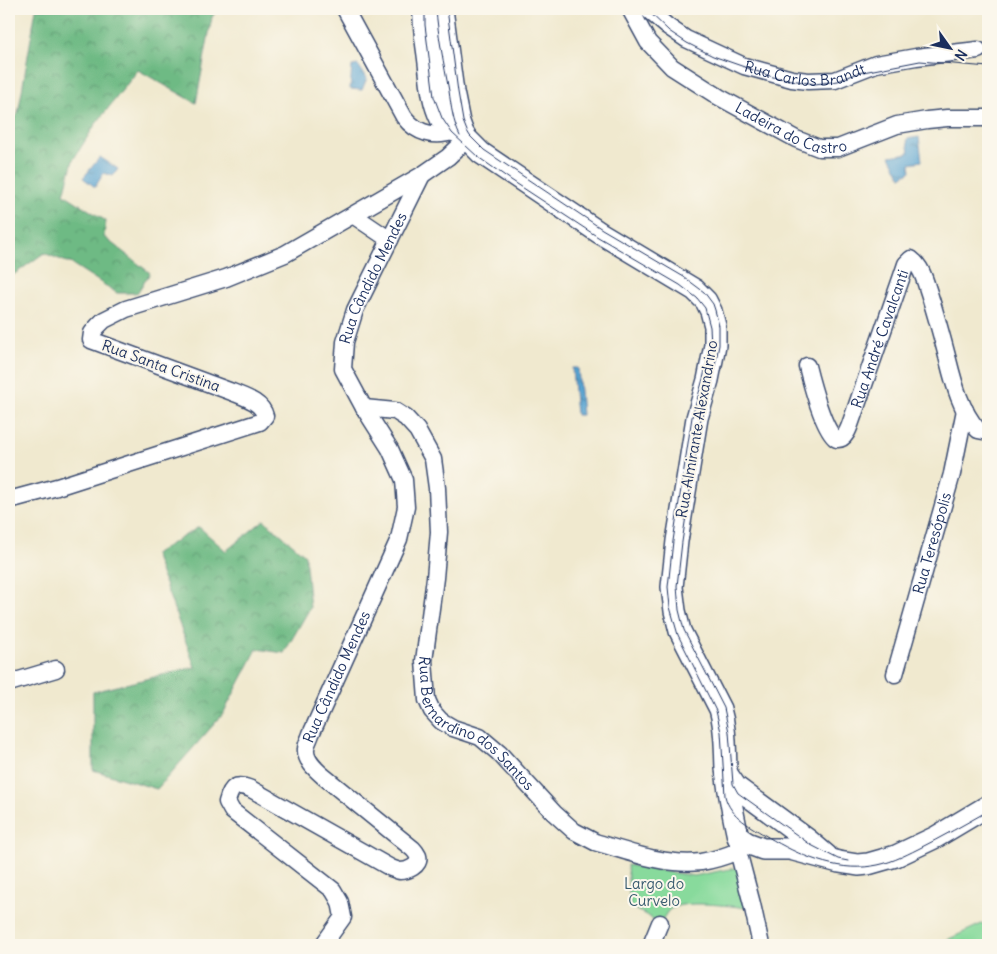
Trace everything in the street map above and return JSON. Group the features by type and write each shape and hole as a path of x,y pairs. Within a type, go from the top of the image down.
{"street":[{"path":"345,9 408,122 420,130 431,134 462,134 456,110 442,9"},
{"name":"Rua Almirante Alexandrino","path":"424,9 433,97 441,119 450,128 462,134 481,153 600,233 695,290 709,306 715,326 715,345 708,380 696,418 677,541 672,587 680,631 720,709 723,720 732,810 760,945"},
{"name":"Ladeira do Castro","path":"630,9 648,42 672,67 719,97 796,138 819,148 838,148 897,126 927,120 988,118"},
{"name":"Rua Carlos Brandt","path":"647,9 686,39 744,66 792,79 808,81 835,80 876,64 978,50"},
{"name":"Rua Santa Cristina","path":"9,500 76,481 256,424 263,419 265,416 261,407 251,400 91,340 92,333 104,320 126,309 235,275 285,254 422,175 448,157 462,134"},
{"name":"Rua Cândido Mendes","path":"323,945 342,917 340,902 333,890 232,811 228,802 231,790 242,786 251,789 391,868 399,871 409,870 418,861 418,855 413,849 314,767 307,758 306,749 398,539 406,507 404,480 390,449 364,408 344,369 345,342 355,310 422,175"},
{"path":"352,215 390,240"},
{"name":"Rua André Cavalcanti","path":"807,366 822,418 831,436 840,439 844,436 851,422 906,264 912,259 919,267 925,281 954,384 965,410 978,430 988,432"},
{"name":"Rua Bernardino dos Santos","path":"364,408 395,411 406,418 417,430 433,459 437,488 439,532 424,661 427,700 432,712 441,721 453,728 480,736 499,753 554,813 574,831 588,839 667,861 684,863 714,860 738,844"},
{"name":"Rua Teresópolis","path":"895,674 952,474 965,410"},
{"path":"9,683 56,669"},
{"path":"727,774 736,787 808,840 830,859"},
{"path":"738,844 747,843 763,849 790,849 839,862 858,865 868,864 896,856 936,837 988,806"},
{"path":"651,945 660,923"}],"green space":[{"path":"36,9 218,9 212,17 196,103 138,70 95,125 73,160 64,194 106,221 104,237 150,273 137,293 117,293 72,264 44,253 9,278 9,122 18,114"},
{"path":"264,520 305,555 310,608 284,653 257,649 223,714 157,789 93,770 93,692 195,667 154,554 199,527 226,551"},
{"name":"Largo do Curvelo","path":"627,865 694,876 740,867 747,908 706,904 684,905 669,910 660,923 630,906"},
{"path":"988,921 988,945 936,945"}],"water":[{"path":"358,65 367,78 362,90 350,89 352,66"},
{"path":"919,137 922,161 910,163 911,171 901,177 890,156 909,153 907,139"},
{"path":"100,157 118,169 113,176 104,173 95,187 83,178"},
{"path":"572,368 578,368 582,415 576,415"}],"tram line":[{"path":"425,9 425,25 434,97 442,118 452,133 478,157 511,180 598,237 680,285 697,298 705,308 710,327 711,344 692,417 668,587 670,607 678,635 716,711 721,732 725,796 732,810 749,825 792,850 805,856 845,867 878,865 890,862 936,840 988,811"},
{"path":"436,9 452,108 460,136"},
{"path":"447,9 463,121 470,136 484,150 602,229 684,277 704,292 713,304 719,326 719,345 712,381 701,419 682,542 677,586 679,610 684,630 724,708 729,732 733,784 738,793 811,845 838,859 848,861"},
{"path":"646,9 669,31 687,43 713,56 773,77 815,84 838,81 858,73 920,61 988,67"}]}
